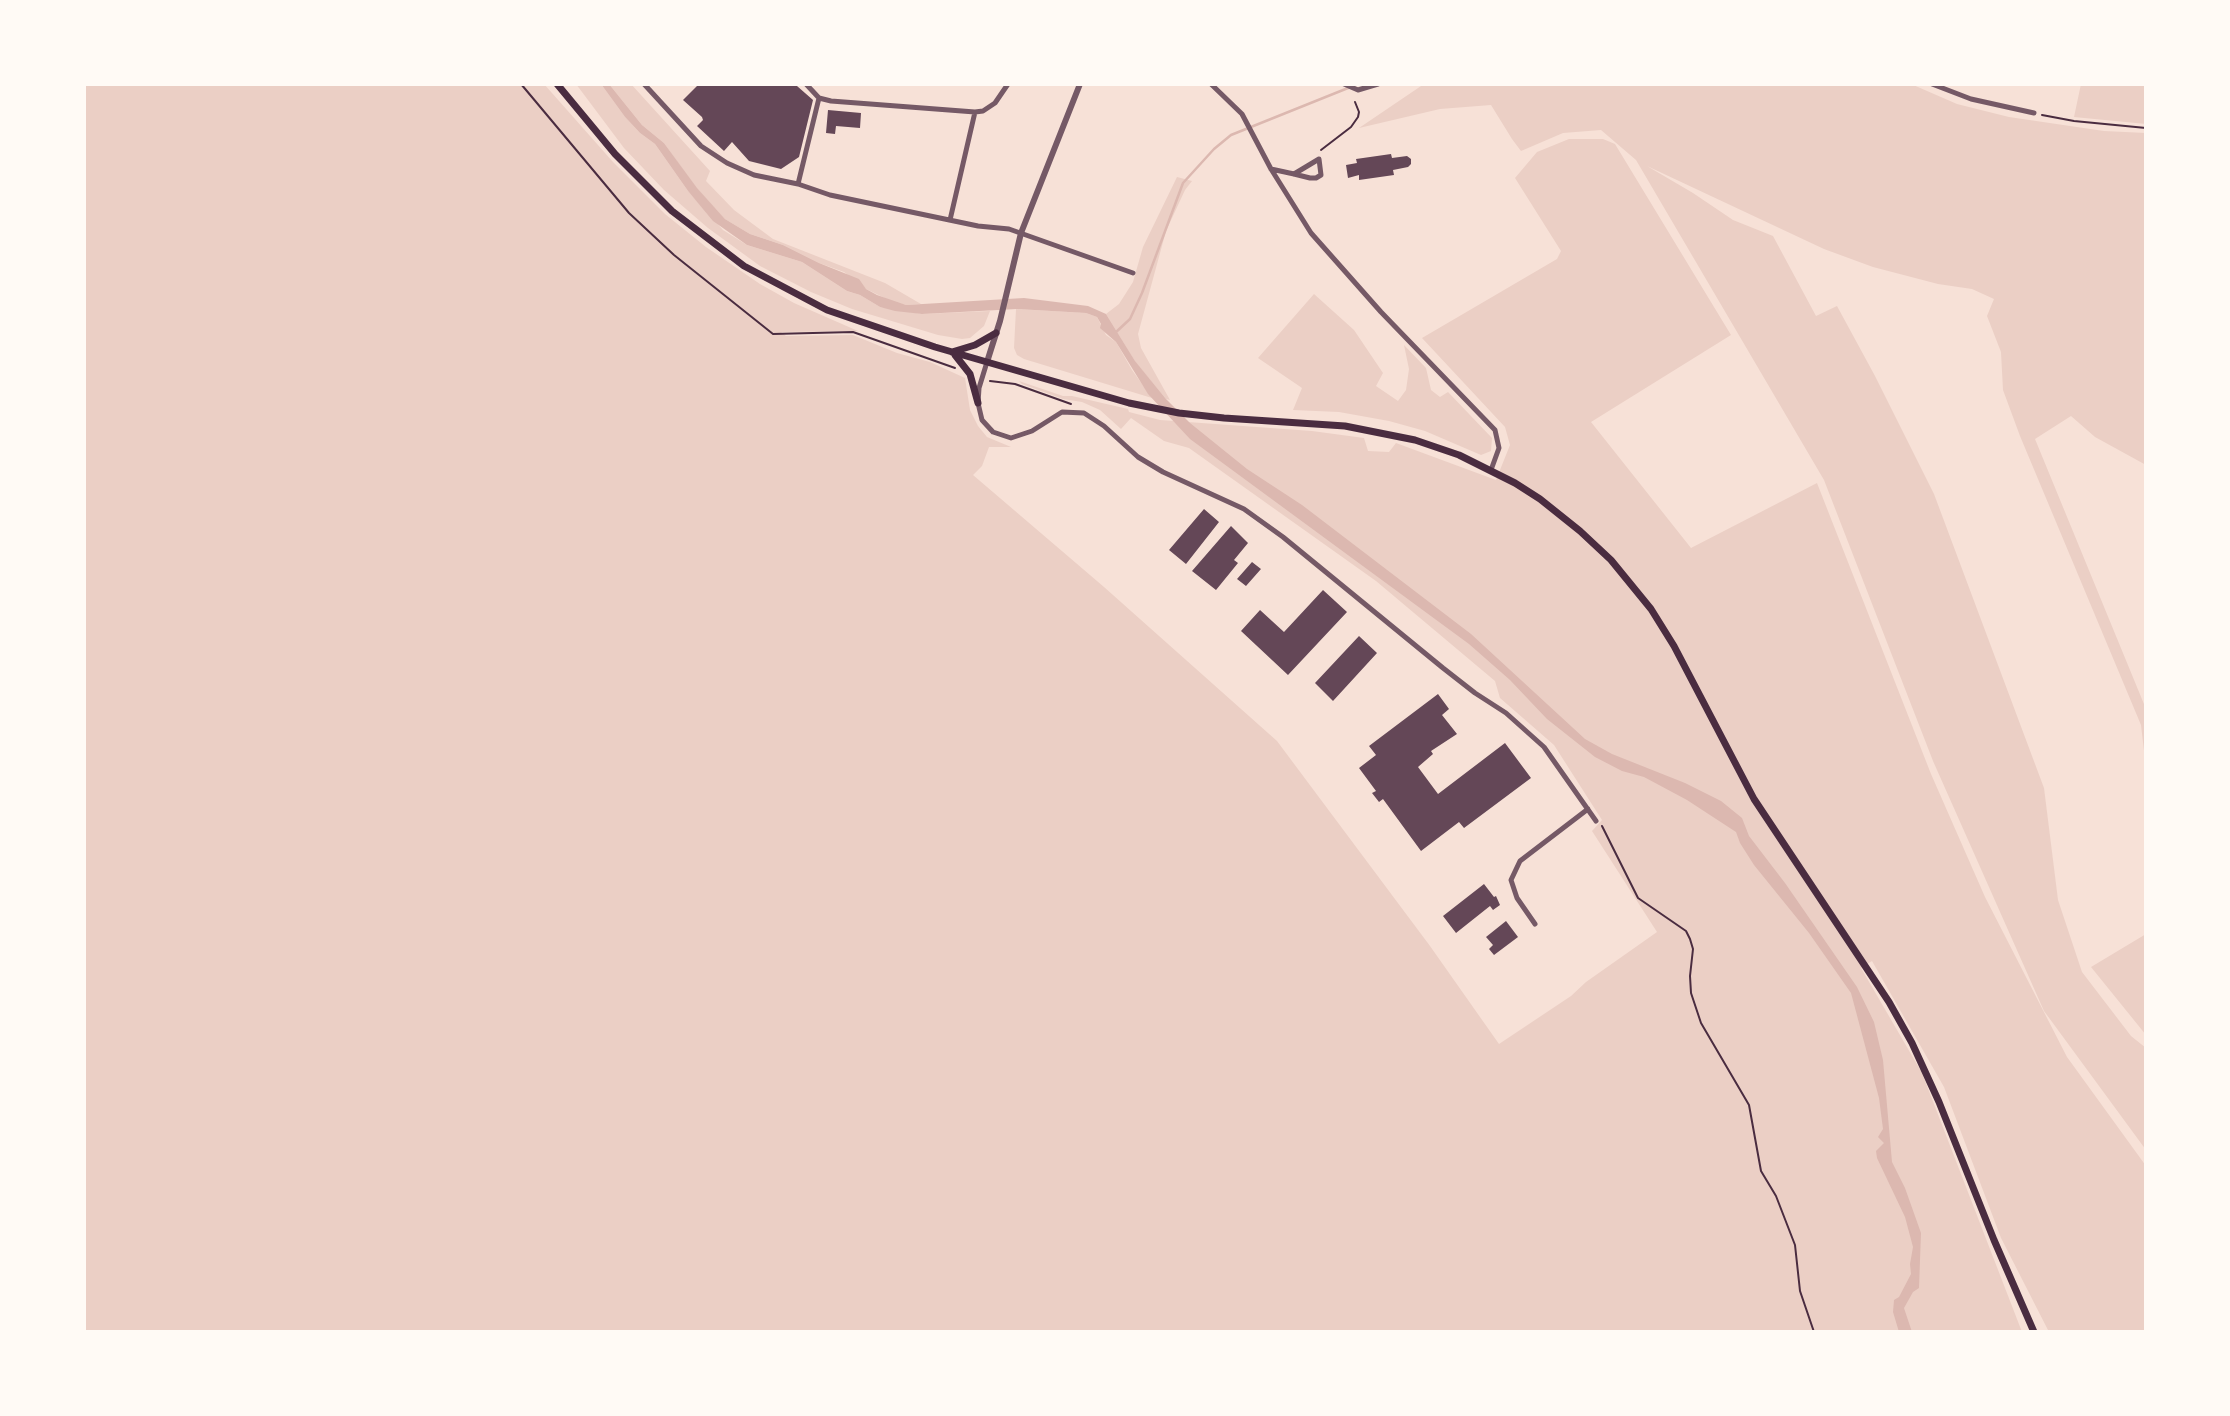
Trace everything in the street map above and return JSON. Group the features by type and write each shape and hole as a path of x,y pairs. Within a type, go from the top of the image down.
{"main road":[{"path":"557,84 615,154 672,211 727,255 793,294 827,310 952,352 1129,403 1224,418 1374,430 1415,440 1459,455 1491,470 1540,499 1580,531 1618,568 1656,618 1674,646 1754,799 1864,962 1912,1043 1940,1102 1994,1240 2034,1332"},
{"path":"952,352 975,345 996,333"},
{"path":"952,352 970,374 978,403"}],"street":[{"path":"644,84 701,146 727,163 754,174 830,195 1021,233 1133,273"},
{"path":"806,84 819,98 975,113 995,103 1008,84"},
{"path":"1080,84 1021,233 1000,321 982,378 978,403 982,420 993,432 1011,438 1032,431 1062,412 1084,413 1104,426 1138,457 1163,472 1244,509 1283,537 1475,693 1506,713 1544,747 1596,821"},
{"path":"1211,84 1237,108 1246,121 1270,169 1311,233 1381,312 1495,430 1499,448 1491,470"},
{"path":"1216,90 1223,84"},
{"path":"1344,84 1358,90 1378,84"},
{"path":"1932,84 1971,99 2034,113"},
{"path":"798,184 819,98"},
{"path":"950,220 975,113"},
{"path":"1270,169 1294,174 1316,178 1321,175 1320,159 1294,174"},
{"path":"1535,923 1517,898 1511,880 1520,861 1588,809"}],"path":[{"path":"1320,159 1320,152 1351,127 1358,117 1355,102"},
{"path":"2034,113 2074,121 2146,128"},
{"path":"982,378 1015,384 1080,406"},
{"path":"1596,821 1603,827 1639,898 1680,927 1690,939 1693,949 1689,976 1690,993 1701,1023 1749,1105 1761,1171 1776,1196 1795,1245 1800,1291 1814,1332"}],"shaded area":[{"path":"84,84 544,84 613,162 665,214 706,247 760,284 794,303 858,331 781,332 786,336 853,335 897,353 930,362 965,378 970,410 978,426 987,437 1011,447 989,447 982,466 973,475 1277,741 1430,946 1499,1044 1571,996 1586,982 1657,932 1592,831 1602,820 1554,745 1500,698 1495,681 1376,581 1189,448 1164,441 1131,418 1121,429 1100,410 1082,402 1063,399 1019,381 1063,396 1128,409 1129,412 1160,420 1312,431 1364,438 1368,451 1389,452 1396,443 1496,480 1510,445 1505,427 1422,338 1557,259 1561,251 1515,178 1537,152 1569,139 1603,139 1615,144 1731,335 1591,422 1691,548 1817,483 1931,774 1985,897 2067,1057 2146,1166 2146,1332 2049,1332 2001,1238 1944,1087 1872,961 1861,968 1922,1073 2022,1332 84,1332"},
{"path":"576,84 601,84 625,117 655,144 688,191 723,230 747,245 802,262 847,291 880,307 922,314 990,311 984,326 970,338 938,335 852,309 760,266 708,228 664,190 624,148"},
{"path":"601,84 609,84 642,125 664,143 697,188 725,219 750,234 783,245 859,279 866,289 877,295 906,305 1024,298 1088,306 1106,314 1135,361 1190,423 1247,469 1302,505 1471,634 1585,739 1612,754 1685,783 1721,801 1742,818 1749,836 1857,987 1874,1022 1883,1060 1892,1162 1905,1188 1921,1233 1919,1288 1913,1292 1904,1308 1912,1332 1899,1332 1893,1312 1894,1300 1899,1297 1911,1274 1913,1247 1905,1217 1877,1158 1876,1151 1884,1143 1878,1137 1883,1129 1879,1098 1851,993 1809,933 1754,865 1736,832 1687,800 1644,777 1622,771 1595,757 1547,719 1510,680 1469,644 1190,439 1148,394 1116,342 1100,328 1097,317 1086,313 1017,309 922,314 895,311 847,291 802,262 747,245 713,221 655,144 625,117"},
{"path":"609,84 631,84 710,171 706,181 734,210 773,239 885,283 921,304 893,302 866,289 844,272 783,245 750,234 725,219 696,188 664,143 642,125"},
{"path":"1424,84 1911,84 1957,104 2009,117 2104,131 2146,133 2146,465 2095,437 2071,416 2035,439 2146,709 2146,768 2141,725 2003,390 2001,352 1987,316 1994,299 1972,289 1938,284 1873,267 1824,249 1647,166 1733,220 1773,236 1816,316 1837,306 1875,376 1934,494 2044,788 2058,900 2082,972 2131,1036 2146,1048 2146,1150 2044,1011 1933,761 1824,480 1636,160 1601,130 1563,133 1521,151 1491,105 1440,109 1359,128"},
{"path":"2081,84 2146,84 2146,124 2074,117"},
{"path":"1177,177 1192,181 1166,231 1138,334 1141,348 1170,400 1166,399 1136,363 1106,314 1119,304 1133,282 1143,247"},
{"path":"1314,294 1354,330 1383,373 1376,386 1398,401 1406,390 1409,369 1404,345 1426,368 1431,390 1440,397 1448,392 1492,438 1491,451 1481,455 1425,431 1389,421 1339,412 1293,410 1302,388 1258,358"},
{"path":"1016,309 1086,313 1097,317 1106,335 1116,342 1152,398 1017,355 1014,348"},
{"path":"2146,934 2146,1035 2091,967"}],"building":[{"path":"699,84 799,84 797,86 813,100 799,157 781,169 749,161 732,142 724,151 697,126 703,120 702,117 683,100"},
{"path":"828,110 861,113 860,128 836,126 835,134 826,133"},
{"path":"1391,154 1392,158 1407,156 1411,159 1411,164 1393,170 1394,175 1359,180 1359,175 1348,178 1346,165 1357,163 1356,159"},
{"path":"1204,509 1219,522 1186,564 1169,550"},
{"path":"1231,526 1248,543 1234,560 1238,563 1216,590 1192,571"},
{"path":"1252,562 1261,569 1246,586 1237,579"},
{"path":"1323,590 1347,612 1288,675 1241,631 1260,610 1284,632"},
{"path":"1359,636 1377,653 1333,701 1315,683"},
{"path":"1438,694 1449,709 1442,715 1457,734 1431,751 1433,754 1418,767 1438,794 1505,743 1531,778 1464,828 1459,822 1421,851 1383,799 1379,802 1372,793 1376,791 1359,768 1376,755 1369,746"},
{"path":"1484,884 1494,897 1496,896 1500,905 1493,910 1490,906 1456,933 1443,916"},
{"path":"1506,921 1518,937 1494,955 1489,949 1493,945 1486,937"}],"waterway":[{"path":"1115,333 1130,319 1142,293 1183,183 1214,149 1231,135 1358,84"}]}
